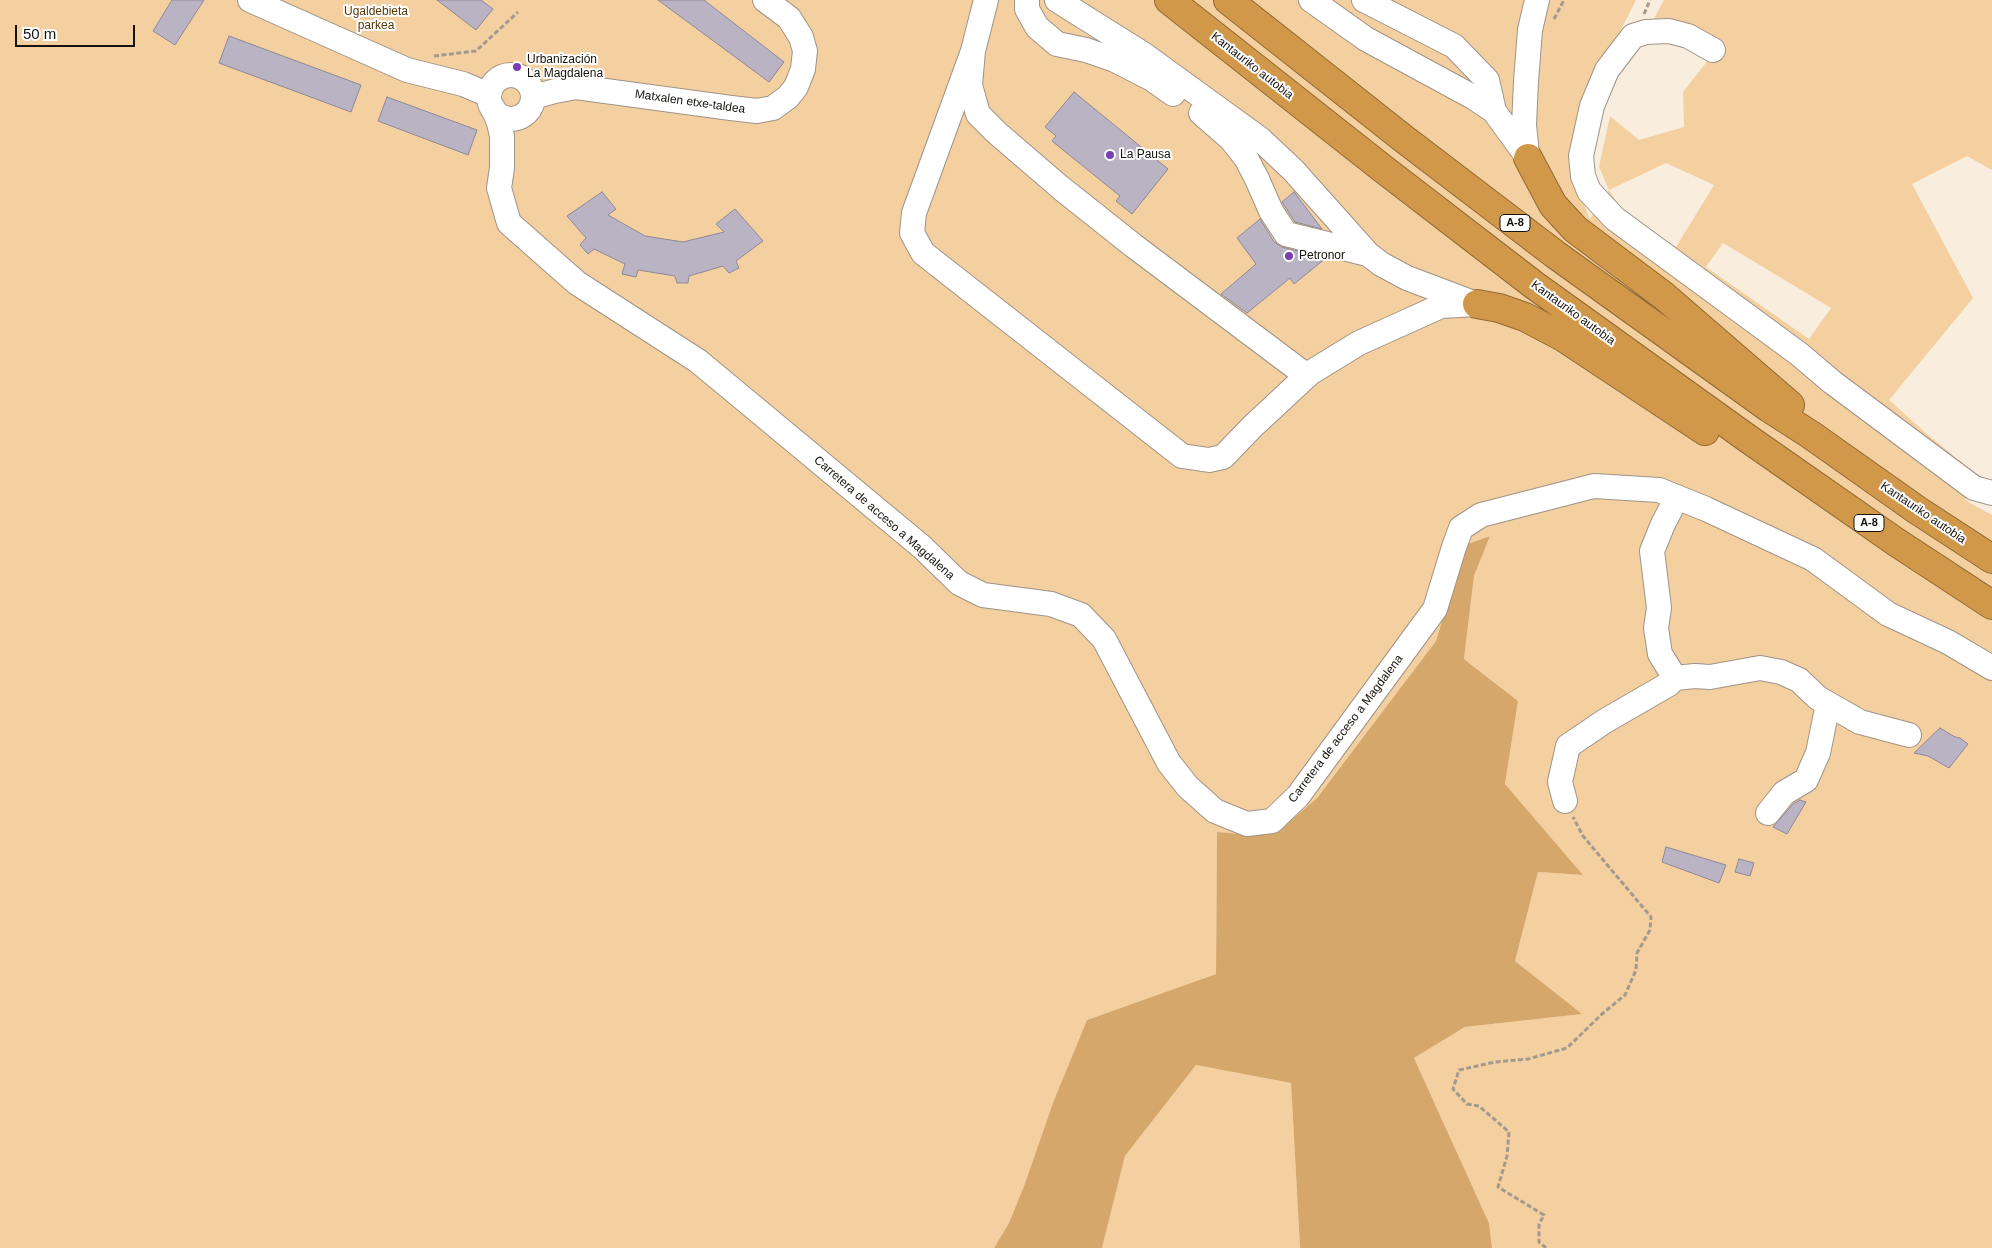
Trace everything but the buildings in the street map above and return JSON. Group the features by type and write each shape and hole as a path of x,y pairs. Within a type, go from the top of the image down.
{"highway":[{"name":"Kantauriko autobia","path":"1169,0 1526,279 1747,438 1896,542 1992,605"},
{"name":"Kantauriko autobia","path":"1228,0 1404,139 1556,255 1769,408 1992,559"},
{"path":"1528,158 1552,205 1575,229 1664,296 1787,401 1811,435"},
{"path":"1476,304 1499,308 1525,317 1563,337 1703,430 1747,438"}],"street":[{"path":"250,0 407,70 463,84 491,101 502,116 509,118 527,106 532,90 523,78 509,75 496,81 491,87 491,101"},
{"name":"Matxalen etxe-taldea","path":"527,106 555,90 576,87 758,111 773,108 788,98 796,87 803,69 805,51 801,37 789,18 765,0"},
{"path":"986,0 973,51 914,213 912,233 923,252 1182,456 1209,460 1223,457 1252,426 1306,376 1359,343 1441,306 1476,304"},
{"path":"1027,0 1027,9 1037,27 1057,44 1086,50 1115,60 1152,79 1200,112 1231,139 1246,158 1271,211 1286,234 1368,254"},
{"path":"1057,0 1143,54 1260,139 1293,170 1368,254 1381,264 1407,278 1476,304"},
{"path":"1311,0 1366,38 1494,110 1528,158"},
{"path":"1364,0 1454,46 1487,80 1494,110"},
{"path":"1528,158 1524,125 1526,81 1530,30 1537,0"},
{"path":"1713,50 1688,36 1669,31 1646,32 1633,36 1607,70 1592,106 1581,156 1583,176 1589,191 1614,218 1799,354 1832,382 1974,488 1992,492"},
{"path":"973,51 970,85 978,114 997,133 1134,246 1306,376"},
{"name":"Carretera de acceso a Magdalena","path":"491,101 502,136 502,168 498,188 509,223 577,283 698,361 922,547 959,582 983,595 1051,604 1081,615 1104,640 1169,763 1188,787 1215,811 1247,824 1272,821 1298,796 1435,609 1461,528 1481,515 1594,486 1659,490 1706,509 1813,560 1888,614 1948,642 1992,668"},
{"name":"Carretera de acceso a Magdalena","path":"502,168 509,158 518,136 527,106"},
{"path":"1675,678 1660,654 1656,628 1659,608 1652,551 1677,497"},
{"path":"1565,802 1560,782 1568,746 1605,721 1669,684 1675,678 1710,677 1760,668 1781,672 1799,680 1818,698 1860,722 1909,735"},
{"path":"1768,813 1784,793 1806,780 1818,754 1828,704"}],"path":[{"path":"407,70 412,58 476,50 518,12"},
{"path":"1546,1248 1539,1242 1539,1224 1544,1215 1498,1187 1508,1156 1509,1132 1479,1106 1467,1104 1452,1089 1459,1070 1495,1062 1528,1058 1567,1048 1625,995 1636,970 1637,953 1650,930 1651,917 1583,836 1565,802"}],"green space":[{"name":"Ugaldebieta parkea","path":"0,0 1636,0 1605,61 1575,183 1590,219 1609,190 1599,167 1610,116 1639,140 1684,127 1683,92 1709,59 1649,28 1664,0 1992,0 1992,170 1967,156 1912,184 1973,298 1889,400 1928,435 1980,477 1965,500 1992,515 1992,1248 1492,1248 1489,1223 1414,1058 1465,1027 1581,1014 1515,961 1538,872 1583,875 1505,784 1518,701 1464,659 1474,576 1490,536 1465,545 1436,641 1317,798 1289,822 1252,835 1217,832 1216,974 1087,1020 1054,1100 1009,1223 994,1248 0,1248","holes":["1666,163 1714,185 1676,247 1624,213 1609,190","1723,243 1831,308 1809,339 1706,267"]},
{"path":"1196,1065 1291,1083 1300,1248 1102,1248 1125,1156"}],"shaded area":[{"path":"1490,536 1474,576 1464,659 1518,701 1505,784 1583,875 1538,872 1515,961 1582,1014 1465,1027 1414,1058 1489,1223 1492,1248 1300,1248 1291,1083 1196,1065 1125,1156 1102,1248 994,1248 1009,1223 1054,1100 1087,1020 1216,974 1217,832 1252,835 1289,822 1317,798 1436,641 1465,545"}],"place":[{"name":"Urbanización La Magdalena","path":"517,67"},
{"name":"La Pausa","path":"1110,155"},
{"name":"Petronor","path":"1289,256"}]}
